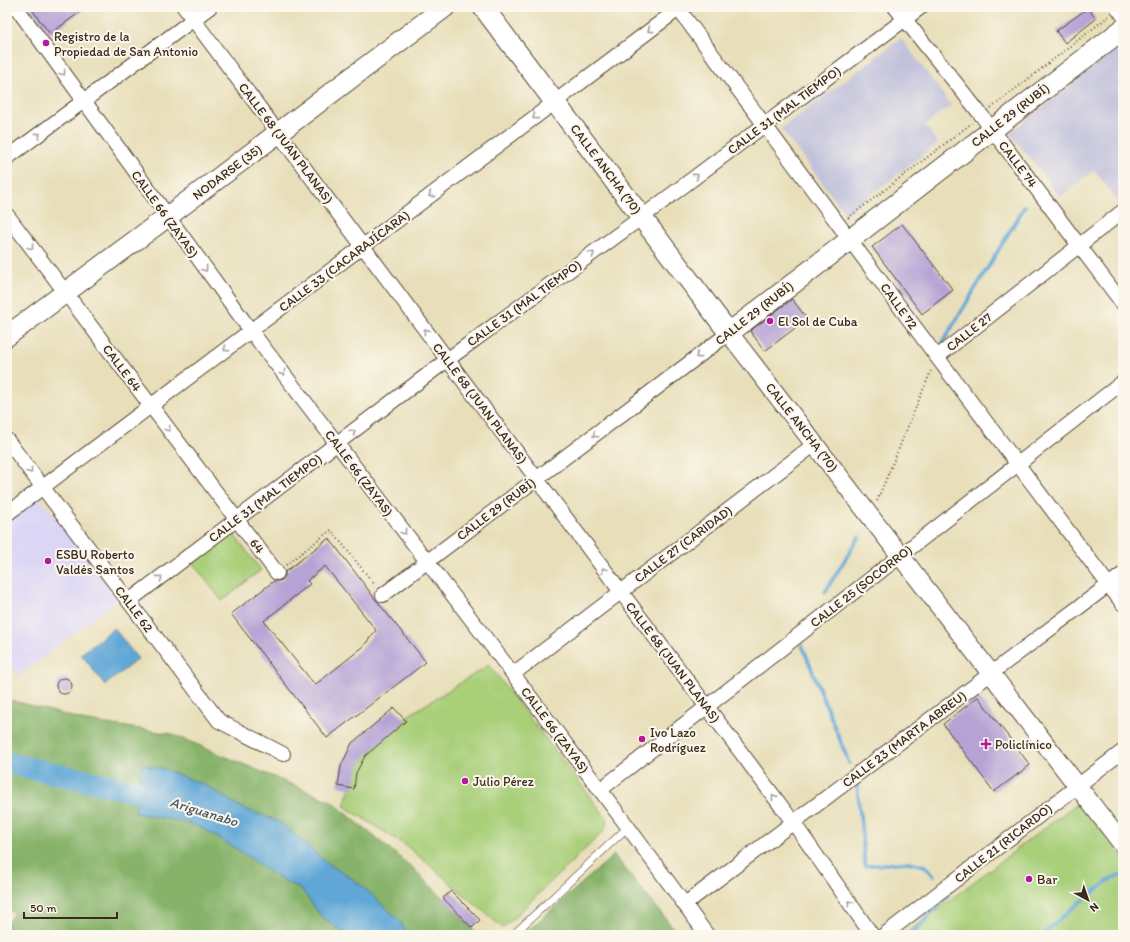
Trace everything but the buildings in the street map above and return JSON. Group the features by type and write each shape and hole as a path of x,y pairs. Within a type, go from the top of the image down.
{"main road":[{"name":"NODARSE (35)","path":"7,336 167,218 445,7"},
{"name":"CALLE ANCHA (70)","path":"483,7 729,332"},
{"name":"CALLE 29 (RUBÍ)","path":"729,332 1123,29"}],"street":[{"name":"CALLE 66 (ZAYAS)","path":"16,7 167,218 251,331 513,674 707,935"},
{"name":"CALLE 68 (JUAN PLANAS)","path":"184,7 793,822 872,935"},
{"path":"7,158 210,7"},
{"name":"CALLE 74","path":"895,7 992,129 1123,304"},
{"name":"CALLE 31 (MAL TIEMPO)","path":"129,601 447,360 642,217 921,7"},
{"path":"1117,7 1123,15"},
{"name":"CALLE 33 (CACARAJÍCARA)","path":"7,514 679,8"},
{"name":"CALLE 72","path":"679,8 937,357 1123,604"},
{"name":"CALLE 27","path":"937,357 1123,211"},
{"name":"CALLE 64","path":"7,216 237,520"},
{"name":"CALLE ANCHA (70)","path":"729,332 1123,844"},
{"name":"CALLE 29 (RUBÍ)","path":"383,595 729,332"},
{"name":"CALLE 25 (SOCORRO)","path":"600,790 1123,382"},
{"name":"CALLE 62","path":"7,440 219,721 282,754"},
{"name":"CALLE 27 (CARIDAD)","path":"513,674 815,444"},
{"name":"64","path":"237,520 277,573"},
{"name":"CALLE 23 (MARTA ABREU)","path":"685,904 1123,574"},
{"name":"CALLE 21 (RICARDO)","path":"884,935 1123,751"}],"lane":[{"path":"513,935 628,827"}],"path":[{"name":"CALLE 27","path":"877,501 937,357"},
{"path":"277,573 331,530 383,595"}],"shaded area":[{"path":"901,38 951,105 925,125 938,143 846,214 781,129"},
{"path":"1123,44 1123,202 1120,204 1094,170 1060,197 1010,133"},
{"name":"ESBU Roberto Valdés Santos","path":"40,498 118,599 19,676 7,660 7,524"}],"green space":[{"path":"232,532 261,570 222,601 192,562"},
{"name":"Julio Pérez","path":"489,665 608,820 604,831 503,928 408,847 344,806 359,757 401,720"},
{"path":"7,699 87,721 172,734 331,801 414,869 479,935 7,935 7,923 14,913 7,908"},
{"path":"1080,801 1123,859 1123,935 904,935"},
{"path":"614,855 679,935 523,935"}],"water":[{"path":"114,628 138,659 105,685 81,654"},
{"path":"142,764 164,769 207,786 242,808 280,822 327,863 353,879 371,894 400,921 407,935 347,935 321,916 302,890 273,875 246,855 200,827 135,813"}],"waterway":[{"path":"943,342 1025,206"},
{"path":"825,592 859,537"},
{"path":"802,645 849,763"},
{"name":"Ariguanabo","path":"7,763 138,792 168,801"},
{"path":"857,784 865,866 908,862 925,866 934,876"},
{"path":"1042,935 1070,910 1112,878 1123,875"},
{"path":"911,935 949,894"}],"place":[{"name":"Registro de la Propiedad de San Antonio","path":"46,43"},
{"name":"El Sol de Cuba","path":"770,321"},
{"name":"ESBU Roberto Valdés Santos","path":"48,561"},
{"name":"Ivo Lazo Rodríguez","path":"642,739"},
{"name":"Policlínico","path":"986,744"},
{"name":"Julio Pérez","path":"465,781"},
{"name":"Bar","path":"1029,879"}]}
